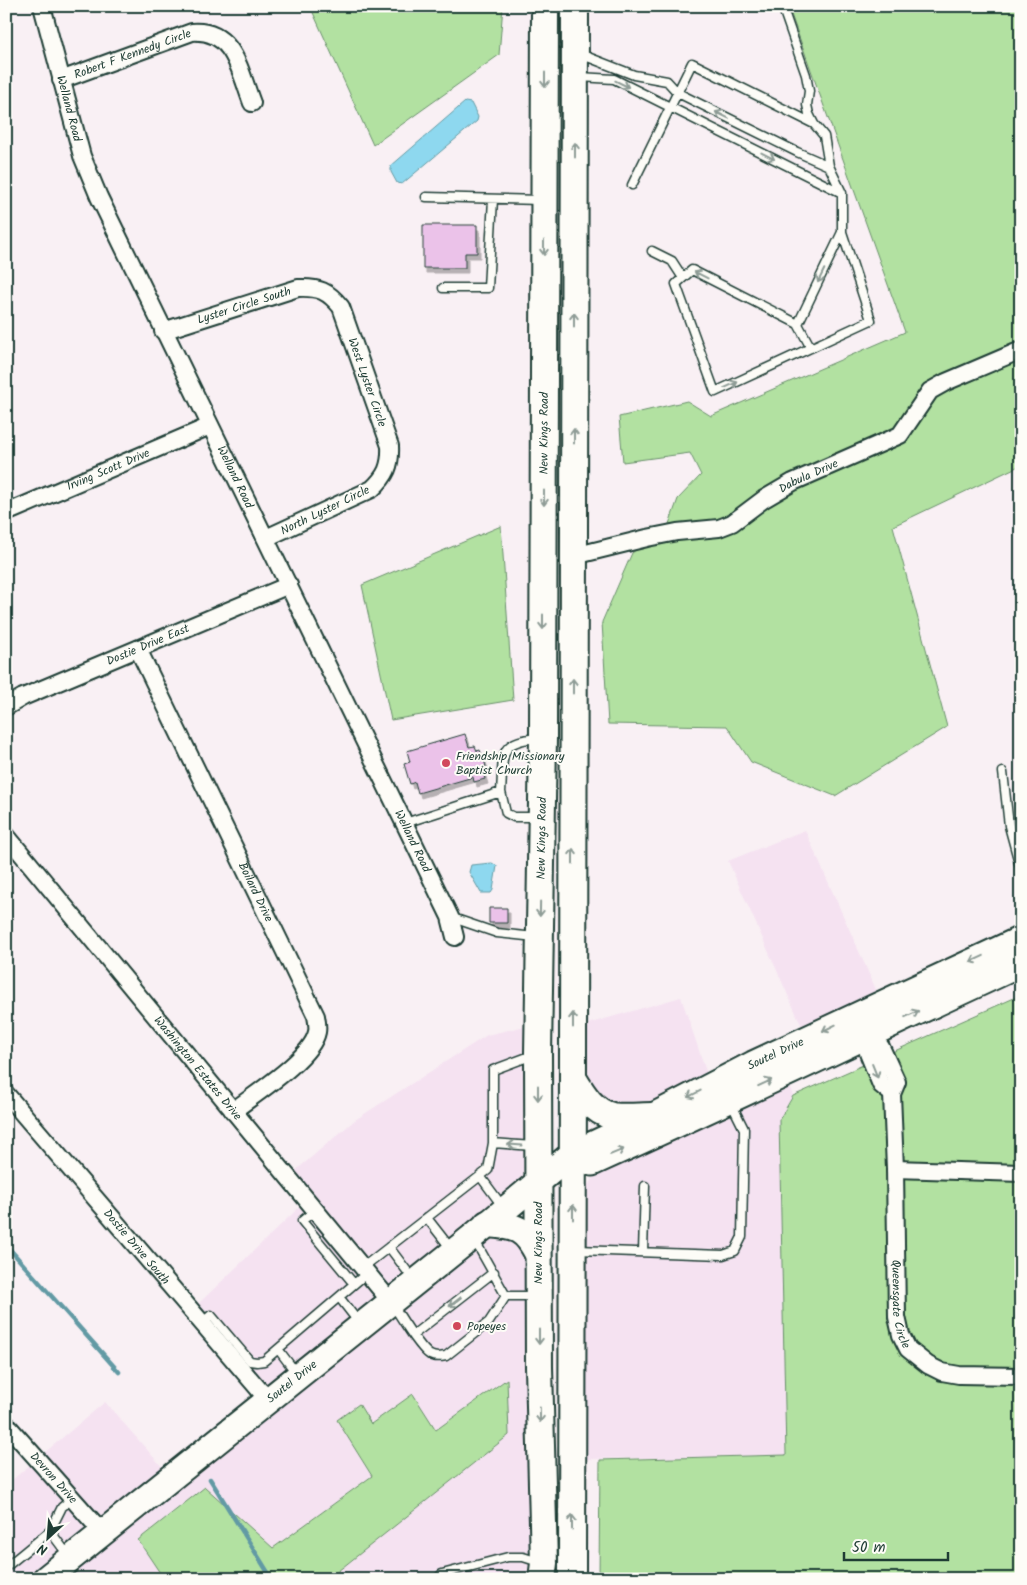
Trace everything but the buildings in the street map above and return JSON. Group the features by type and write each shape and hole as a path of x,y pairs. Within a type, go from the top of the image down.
{"highway":[{"name":"New Kings Road","path":"543,1571 538,1296 538,1053 543,738 545,6"},
{"path":"572,1575 575,6"},
{"path":"572,1078 583,1094 598,1110 612,1116 653,1116"},
{"path":"480,1231 507,1226 522,1232 531,1240 538,1254"}],"main road":[{"name":"Soutel Drive","path":"572,1163 729,1100 867,1030 1021,939"},
{"name":"Soutel Drive","path":"45,1579 538,1183 653,1116 753,1064 867,1030 1021,964"}],"street":[{"name":"Welland Road","path":"42,6 82,156 98,197 405,823 450,917 455,938"},
{"name":"Robert F Kennedy Circle","path":"61,80 192,32 202,32 214,35 224,41 232,52 252,103"},
{"path":"544,200 574,199"},
{"name":"Lyster Circle South","path":"164,331 298,288 324,291"},
{"name":"West Lyster Circle","path":"324,291 334,298 341,307 390,446 388,469 382,480"},
{"name":"Dabula Drive","path":"574,556 646,538 677,532 719,528 732,523 764,499 793,482 900,435 930,391 946,382 1021,350"},
{"name":"Irving Scott Drive","path":"6,513 210,426"},
{"name":"North Lyster Circle","path":"266,538 372,489 382,480"},
{"name":"Dostie Drive East","path":"6,707 23,697 289,585"},
{"name":"Boilard Drive","path":"138,649 316,1016 317,1032 310,1048 300,1059 233,1111"},
{"path":"543,738 573,735"},
{"name":"Washington Estates Drive","path":"6,835 342,1243 361,1275 391,1302"},
{"name":"Queensgate Circle","path":"867,1030 881,1047 897,1082 892,1094 897,1317 901,1335 908,1349 928,1365 942,1372 958,1375 1021,1376"},
{"name":"Dostie Drive South","path":"6,1094 203,1322 246,1364 268,1400"},
{"path":"895,1169 1021,1173"},
{"name":"Devron Drive","path":"6,1424 103,1533"},
{"path":"543,1571 572,1575"}],"lane":[{"path":"782,6 806,75 809,91 808,114 824,136 829,166 842,194 842,232 871,320 811,348 715,392 676,284 692,270 798,324 811,348"},
{"path":"632,185 692,63 814,124"},
{"path":"575,64 667,81 678,93 829,166"},
{"path":"575,64 614,80 842,194"},
{"path":"790,167 797,152"},
{"path":"426,197 544,200"},
{"path":"444,288 488,288 493,199"},
{"path":"798,324 842,232"},
{"path":"652,251 672,261 683,278"},
{"path":"542,816 514,817 506,813 500,792 504,753 511,743 521,739 543,738"},
{"path":"1003,772 1010,826 1021,870"},
{"path":"405,823 500,792"},
{"path":"450,917 497,933 540,937"},
{"path":"246,1364 264,1361 339,1297 389,1247 488,1170 493,1143 493,1070 538,1053"},
{"path":"572,1250 723,1255 735,1251 742,1237 744,1129 729,1100"},
{"path":"493,1143 538,1146"},
{"path":"480,1176 480,1231 494,1272 506,1296"},
{"path":"642,1252 645,1186"},
{"path":"315,1210 302,1221 329,1253 361,1275"},
{"path":"427,1218 480,1231"},
{"path":"329,1253 342,1243"},
{"path":"389,1247 416,1282"},
{"path":"413,1335 494,1272"},
{"path":"506,1296 538,1296"},
{"path":"391,1302 413,1335 430,1355 438,1358 446,1356 489,1322 506,1296"},
{"path":"339,1297 361,1325"},
{"path":"278,1349 298,1375"},
{"path":"6,1567 50,1531 62,1507 72,1499"},
{"path":"50,1531 71,1558"},
{"path":"437,1579 442,1574 508,1558 523,1557 543,1571"}],"shaded area":[{"path":"805,830 878,994 804,1031 728,861"},
{"path":"681,997 708,1077 636,1107 607,1108 584,1072 584,1025"},
{"path":"525,1026 523,1175 521,1180 266,1386 197,1305 312,1195 294,1172 355,1120 487,1035"},
{"path":"789,1085 793,1096 779,1120 786,1456 584,1459 585,1188 598,1173"},
{"path":"500,1235 526,1240 531,1579 328,1579 508,1435 507,1379 436,1430 338,1419 372,1476 273,1548 138,1540 164,1579 63,1579 484,1243"},
{"path":"105,1402 164,1469 25,1579 6,1579 6,1485"}],"green space":[{"path":"310,6 503,6 499,55 373,145"},
{"path":"788,6 1021,6 1021,465 893,526 947,727 835,796 751,762 727,726 608,724 602,622 632,553 669,524 678,499 701,475 690,453 623,462 619,417 687,401 711,416 905,332"},
{"path":"501,526 513,700 391,720 362,585"},
{"path":"1021,995 1021,1579 599,1579 600,1460 786,1455 779,1120 793,1096"},
{"path":"507,1379 509,1435 328,1579 164,1579 138,1540 205,1487 273,1548 372,1476 337,1420 359,1404 371,1424 413,1394 436,1430"}],"water":[{"path":"465,102 471,103 478,117 477,121 402,184 397,183 391,172 391,166"},
{"path":"492,863 497,866 493,890 491,893 481,893 469,872 471,865"}],"waterway":[{"path":"6,1245 119,1372"},
{"path":"210,1479 272,1579"}],"place":[{"name":"Friendship Missionary Baptist Church","path":"446,763"},
{"name":"Popeyes","path":"457,1326"}]}
